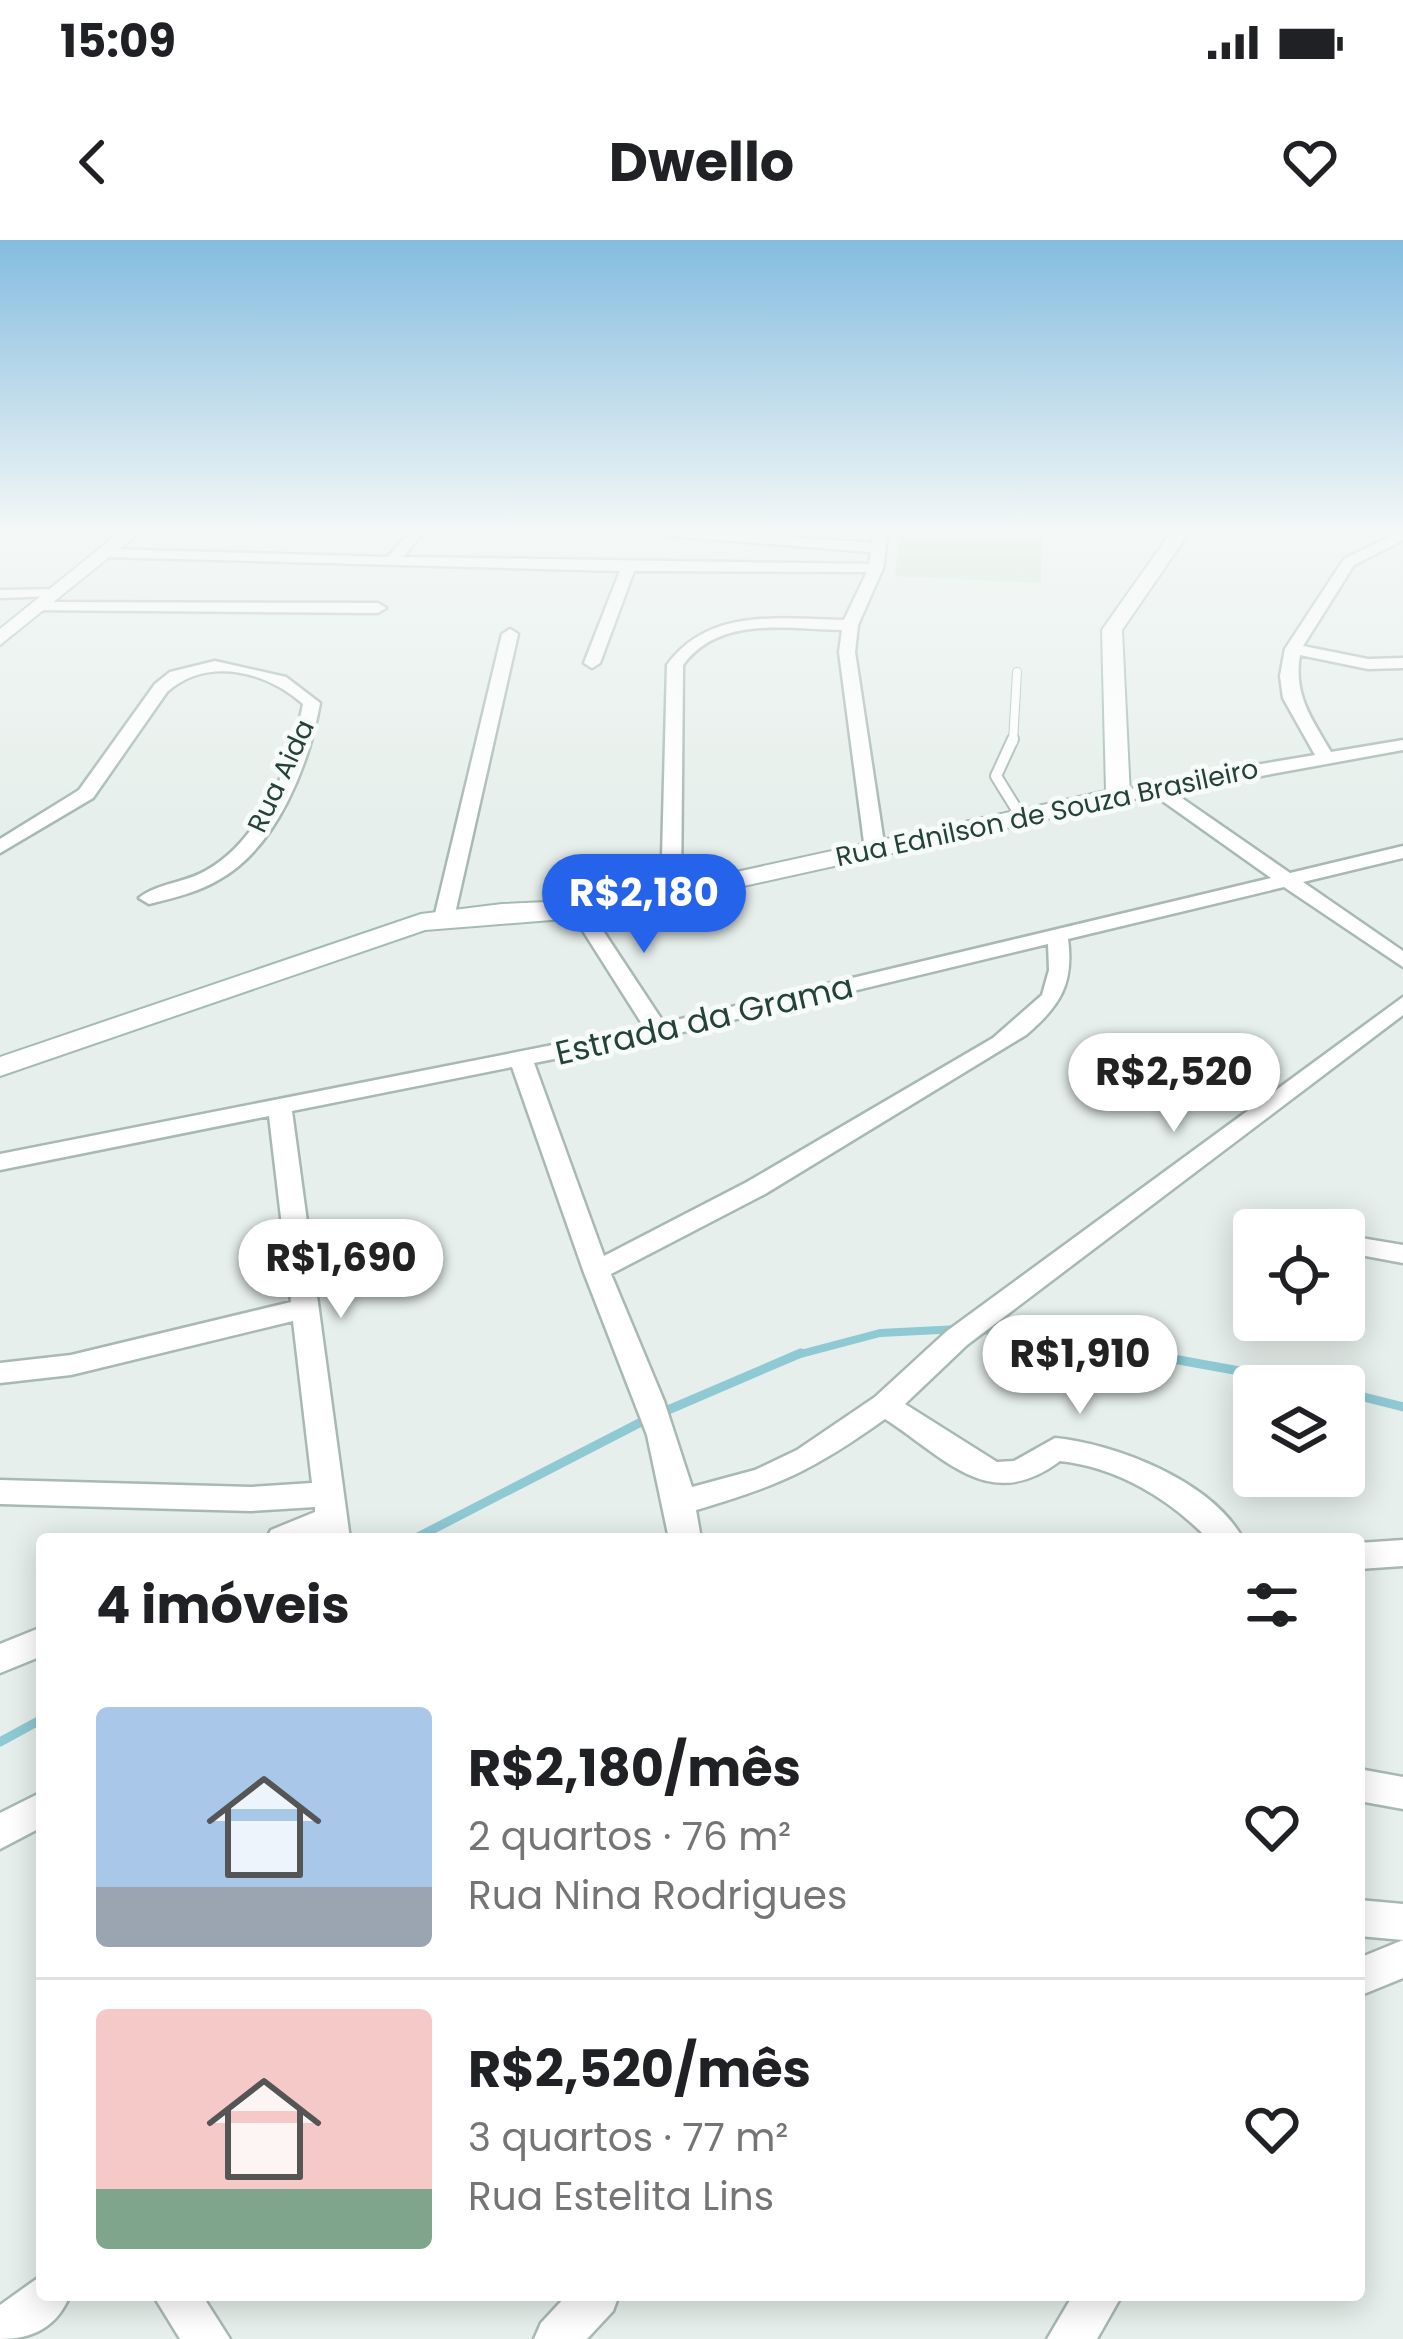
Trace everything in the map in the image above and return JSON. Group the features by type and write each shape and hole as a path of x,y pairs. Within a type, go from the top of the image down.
{"street":[{"path":"592,663 606,626"},
{"path":"671,895 675,665 680,654 704,633 725,628 810,626"},
{"path":"850,626 847,652 875,850"},
{"path":"1115,626 1118,796"},
{"path":"1308,626 1293,649 1288,676 1291,698 1324,755"},
{"path":"445,918 510,634"},
{"path":"1293,649 1368,664 1403,663"},
{"name":"Rua Aida","path":"0,847 65,808 100,780 161,688 176,674 228,668 290,683 312,703 306,735 250,845 214,876 149,898"},
{"name":"Rua Ednilson de Souza Brasileiro","path":"0,1067 391,932 445,918 581,912 1154,787 1403,745"},
{"path":"1154,787 1403,961"},
{"name":"Estrada da Grama","path":"0,1162 658,1031 1403,852"},
{"path":"581,912 658,1031"},
{"path":"596,1270 751,1192 980,1055 1046,1006 1056,992 1061,971 1057,934"},
{"path":"682,1502 794,1465 885,1405 968,1330 1403,1004"},
{"path":"522,1060 682,1502 685,1533"},
{"path":"280,1108 333,1517"},
{"path":"1365,1248 1403,1254"},
{"path":"0,1373 71,1365 308,1308"},
{"path":"885,1405 991,1473 1010,1476 1026,1471 1055,1449 1106,1460 1152,1480 1219,1533"},
{"path":"0,1492 250,1498 333,1517"},
{"path":"296,1533 333,1517"},
{"path":"1365,1556 1403,1553"},
{"path":"0,1659 36,1644"},
{"path":"1365,1786 1403,1792"},
{"path":"0,1832 36,1811"},
{"path":"1365,1919 1403,1922"},
{"path":"1365,1975 1403,1959"},
{"path":"0,2332 40,2301"},
{"path":"179,2301 207,2339"},
{"path":"557,2339 592,2301"},
{"path":"1070,2339 1096,2301"}],"lane":[{"path":"1016,672 1013,742 996,776 1022,818"}],"waterway":[{"path":"796,1355 880,1333 959,1329"},
{"path":"980,1330 1045,1335 1143,1354"},
{"path":"796,1355 801,1353"},
{"path":"1143,1354 1233,1370"},
{"path":"1143,1354 1156,1356"},
{"path":"661,1413 796,1355"},
{"path":"1365,1397 1403,1407"},
{"path":"426,1533 647,1419"},
{"path":"0,1742 36,1722"}]}
